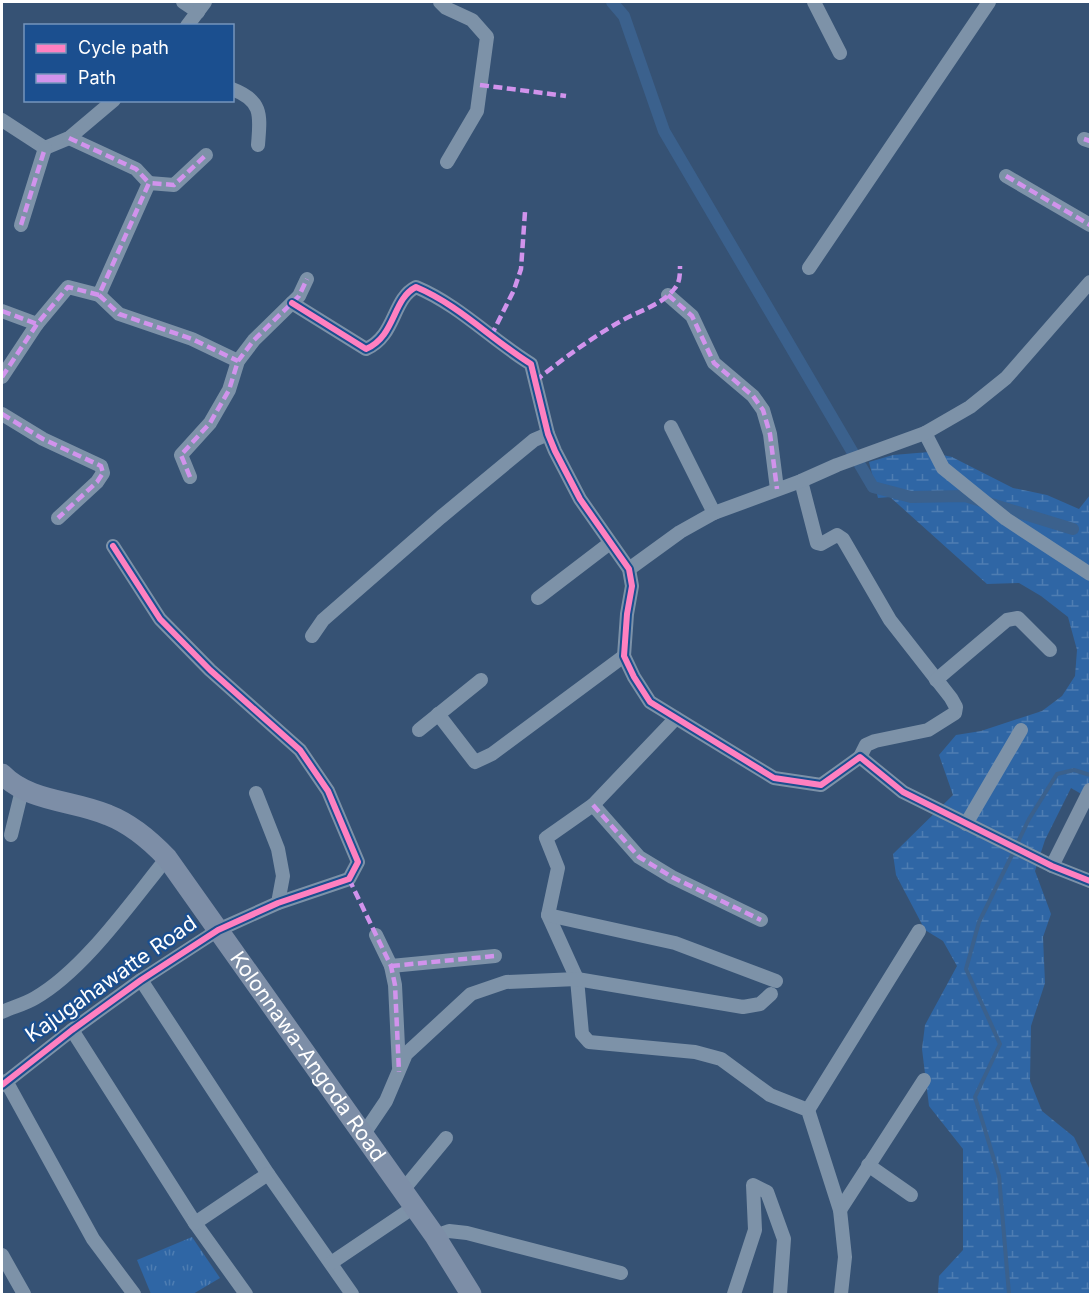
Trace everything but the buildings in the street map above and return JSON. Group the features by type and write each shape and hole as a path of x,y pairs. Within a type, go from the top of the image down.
{"main road":[{"name":"Kolonnawa-Angoda Road","path":"2,774 22,790 107,814 144,836 167,858 435,1236 471,1294"}],"street":[{"path":"183,2 201,7 188,24"},
{"path":"440,2 446,8 472,20 487,37 477,111 447,162"},
{"path":"814,2 840,53"},
{"path":"809,268 989,2"},
{"path":"234,90 251,100 260,113 258,146"},
{"path":"45,148 69,138 112,102"},
{"path":"2,120 45,148"},
{"path":"69,138 136,169 149,183 174,186 206,155"},
{"path":"21,225 45,148"},
{"path":"1006,176 1090,225"},
{"path":"99,295 149,183"},
{"path":"190,477 181,455 210,423 229,390 238,361 254,340 299,296 307,279"},
{"path":"629,569 680,532 714,513 925,433 970,407 1005,378 1090,282"},
{"path":"2,377 37,324 68,287 99,295 119,314 192,339 238,361"},
{"path":"292,303 366,349 376,345 393,322 406,292 416,287 427,291 461,312 531,364 548,434 580,499 629,569 632,586 624,656 650,702 774,778 821,785 860,757 866,745 874,741 928,730 955,713 956,708 951,698 890,620 843,539 837,535 821,544 817,543 801,481"},
{"path":"668,295 692,316 714,363 753,396 763,410 770,434 777,489"},
{"path":"2,311 37,324"},
{"path":"2,414 44,439 101,466 103,472 97,482 58,518"},
{"path":"671,427 714,513"},
{"path":"925,433 943,468 1006,519 1090,574"},
{"path":"312,636 323,620 441,517 534,440 548,434"},
{"path":"538,597 609,543"},
{"name":"Kajugahawatte Road","path":"4,1083 141,980 218,930 278,903 350,879 358,862 328,791 300,750 210,670 160,619 113,546"},
{"path":"936,680 1007,620 1013,618 1018,618 1050,650"},
{"path":"438,714 475,762 492,754 624,656"},
{"path":"419,730 481,680"},
{"path":"676,718 593,805 546,838 558,868 548,915 577,979 582,1034 589,1042 695,1052 721,1059 770,1095 807,1110 840,1210 845,1257 841,1294"},
{"path":"966,824 1021,730"},
{"path":"860,757 903,792 1052,866 1090,881"},
{"path":"11,835 22,790"},
{"path":"1052,866 1090,790"},
{"path":"256,793 278,849 283,876 278,903"},
{"path":"593,805 639,857 672,877 761,920"},
{"path":"2,1012 35,998 71,972 167,858"},
{"path":"363,1135 386,1101 406,1054 471,994 506,982 577,979 743,1007 760,1005 774,988 675,943 548,915"},
{"path":"807,1110 919,931"},
{"path":"376,935 391,966 399,1072"},
{"path":"391,966 495,956"},
{"path":"141,980 268,1174 352,1294"},
{"path":"72,1030 195,1223 246,1294"},
{"path":"840,1210 924,1080"},
{"path":"4,1083 93,1239 134,1294"},
{"path":"331,1263 408,1199 446,1138"},
{"path":"868,1165 911,1194"},
{"path":"195,1223 268,1174"},
{"path":"734,1294 755,1230 753,1185 767,1192 784,1239 780,1294"},
{"path":"435,1236 449,1231 467,1233 621,1273"},
{"path":"2,1255 24,1294"}],"green space":[{"path":"929,452 952,457 1013,488 1047,495 1079,509 1090,495 1090,799 1071,788 1045,840 1035,871 1051,914 1043,937 1045,983 1031,1026 1030,1081 1042,1111 1074,1137 1090,1170 1090,1294 938,1294 939,1276 963,1250 963,1149 929,1106 922,1049 925,1025 957,966 943,941 925,930 896,875 893,854 953,795 939,755 956,735 981,731 1042,711 1062,696 1075,676 1077,650 1068,617 1041,596 1019,583 987,584 890,497 878,498 869,462 893,455"},
{"path":"192,1237 220,1278 193,1294 151,1294 137,1260"}],"waterway":[{"path":"612,2 624,16 664,131 873,487 911,497 965,496 1073,529"},
{"path":"1017,844 1029,819 1057,774 1074,770 1090,775"},
{"path":"1009,1294 999,1176 975,1097 1000,1044 966,969 979,922 1014,851"}],"marked path":[{"path":"480,85 566,96"},
{"path":"69,138 136,169 149,183"},
{"path":"1084,139 1090,141"},
{"path":"21,225 45,148"},
{"path":"2,377 37,324 68,287 99,295 149,183 174,185 206,155"},
{"path":"1006,176 1090,225"},
{"path":"491,336 514,290 521,269 525,212"},
{"path":"535,381 600,334 664,299 678,283 680,266"},
{"path":"190,477 181,455 210,423 229,390 238,361 254,340 299,296 307,279"},
{"path":"99,295 119,314 192,339 238,361"},
{"path":"668,295 692,316 714,363 753,396 763,410 770,434 777,489"},
{"path":"2,311 37,324"},
{"path":"2,414 43,439 101,466 103,473 97,482 58,518"},
{"path":"593,805 639,857 672,877 761,920"},
{"path":"349,879 391,966 395,985 399,1072"},
{"path":"391,966 495,956"}],"cycle path":[{"path":"292,303 366,349 383,336 402,300 416,287 447,303 531,364 548,434 555,451 580,499 629,569 632,586 624,656 650,702 774,778 821,785 860,757 903,792 1052,866 1090,881"},
{"path":"2,1085 141,980 218,930 278,903 349,879 358,862 328,791 300,750 210,670 160,619 113,546"}]}
